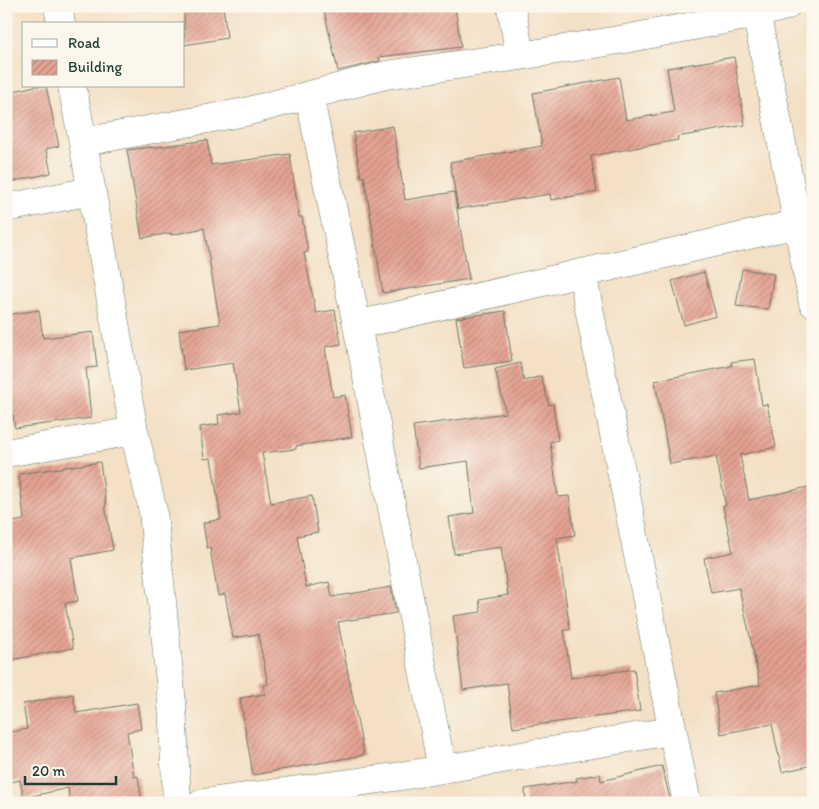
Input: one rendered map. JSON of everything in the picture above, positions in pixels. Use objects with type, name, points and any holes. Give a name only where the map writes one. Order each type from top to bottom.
[{"type":"street","points":[[58,6],[61,22]]},
{"type":"street","points":[[512,6],[520,56]]},
{"type":"street","points":[[83,142],[245,112],[386,74],[520,56],[625,39],[755,10],[786,6]]},
{"type":"street","points":[[755,10],[813,303]]},
{"type":"street","points":[[72,88],[134,431],[153,511],[172,703],[178,803]]},
{"type":"street","points":[[309,95],[357,325],[442,769]]},
{"type":"street","points":[[6,208],[91,191]]},
{"type":"street","points":[[357,325],[797,224]]},
{"type":"street","points":[[582,273],[671,731],[687,803]]},
{"type":"street","points":[[6,452],[134,431]]},
{"type":"street","points":[[202,803],[442,769],[671,731]]},
{"type":"building","points":[[223,6],[227,38],[185,45],[184,13]]},
{"type":"building","points":[[323,6],[455,6],[461,47],[379,57],[380,61],[338,71]]},
{"type":"building","points":[[734,57],[745,125],[677,137],[678,140],[591,156],[597,192],[551,200],[550,194],[458,209],[450,162],[542,146],[533,93],[619,77],[626,120],[674,112],[667,68]]},
{"type":"building","points":[[27,88],[46,88],[59,146],[46,149],[51,173],[6,183],[6,93]]},
{"type":"building","points":[[393,126],[405,200],[454,192],[469,279],[383,293],[364,176],[361,177],[353,133]]},
{"type":"building","points":[[207,140],[211,165],[290,154],[299,217],[302,217],[308,252],[304,253],[316,313],[335,310],[341,344],[325,347],[333,397],[345,395],[352,437],[296,446],[296,449],[262,453],[271,503],[312,496],[318,532],[297,536],[306,587],[329,582],[332,597],[391,587],[396,613],[338,622],[364,755],[253,775],[240,698],[265,694],[263,685],[268,684],[258,634],[233,638],[225,594],[218,596],[210,548],[207,548],[203,523],[221,519],[211,458],[204,459],[200,427],[219,424],[218,415],[241,412],[233,363],[184,370],[179,330],[220,324],[204,228],[171,235],[171,233],[142,238],[127,150]]},
{"type":"building","points":[[742,269],[774,274],[768,309],[736,306]]},
{"type":"building","points":[[704,272],[716,316],[684,325],[672,281]]},
{"type":"building","points":[[39,310],[43,338],[93,332],[97,367],[86,368],[91,418],[15,428],[13,415],[6,416],[6,315]]},
{"type":"building","points":[[505,311],[512,361],[464,368],[456,318]]},
{"type":"building","points":[[755,359],[762,405],[767,404],[776,447],[740,455],[749,500],[813,486],[813,765],[782,772],[772,724],[721,734],[714,693],[760,685],[739,588],[711,593],[704,558],[733,552],[723,506],[726,506],[716,456],[670,464],[655,381],[732,366],[731,362]]},
{"type":"building","points":[[520,363],[524,381],[541,376],[549,405],[553,404],[558,440],[550,442],[558,497],[569,496],[575,535],[557,538],[570,630],[564,630],[571,678],[634,669],[640,711],[513,728],[507,683],[463,690],[453,616],[481,612],[479,600],[508,595],[501,547],[454,554],[449,517],[474,513],[468,461],[419,468],[413,426],[506,413],[495,369]]},
{"type":"building","points":[[100,462],[113,550],[71,558],[78,601],[65,603],[73,648],[6,661],[6,523],[24,520],[19,474]]},
{"type":"building","points":[[73,694],[76,713],[137,703],[141,729],[127,732],[134,777],[138,776],[142,803],[70,803],[68,788],[24,798],[20,780],[6,783],[6,733],[27,729],[23,704]]},
{"type":"building","points":[[662,766],[671,803],[526,803],[525,789],[577,781],[576,778],[600,774],[601,781]]}]
